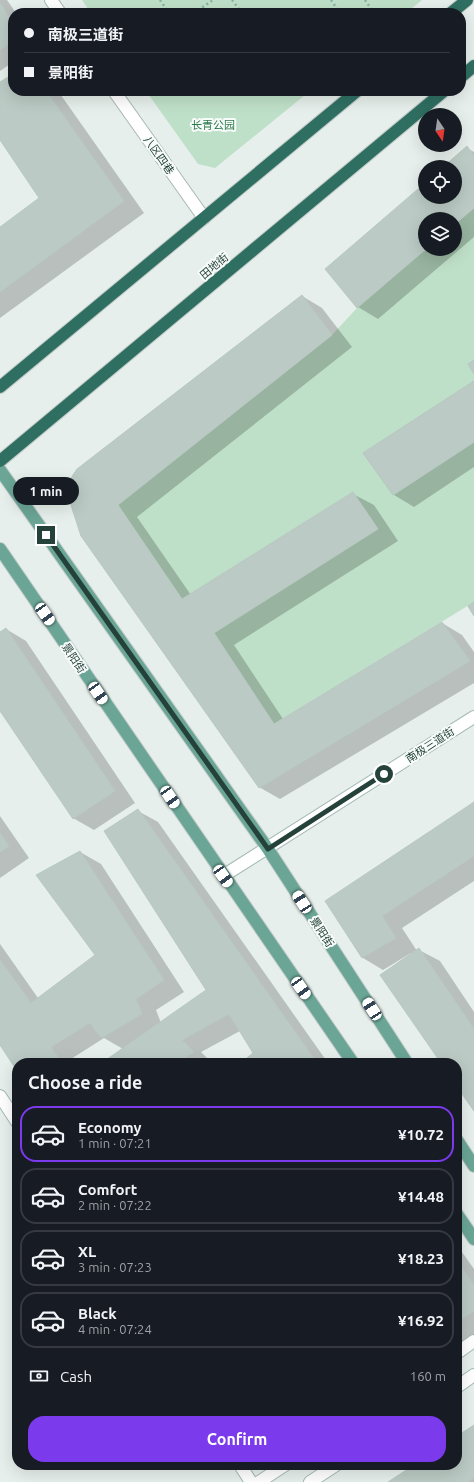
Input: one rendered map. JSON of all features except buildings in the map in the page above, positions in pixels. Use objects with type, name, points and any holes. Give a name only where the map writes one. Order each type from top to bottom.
[{"type":"highway","points":[[457,8],[467,0]]},
{"type":"highway","points":[[466,73],[474,66]]},
{"type":"highway","points":[[0,387],[351,96]]},
{"type":"highway","name":"田地街","points":[[0,461],[438,96]]},
{"type":"main road","name":"景阳街","points":[[0,470],[268,849],[404,1058]]},
{"type":"main road","name":"景阳街","points":[[0,549],[223,876],[350,1058]]},
{"type":"main road","points":[[462,1148],[474,1166]]},
{"type":"main road","points":[[462,1221],[474,1239]]},
{"type":"street","name":"八区四巷","points":[[118,96],[204,218]]},
{"type":"street","name":"南极三道街","points":[[223,876],[268,849],[474,716]]},
{"type":"street","points":[[0,1096],[12,1114]]},
{"type":"street","points":[[462,1349],[474,1341]]},
{"type":"street","points":[[462,1383],[474,1375]]},
{"type":"street","points":[[244,1470],[252,1482]]},
{"type":"street","points":[[260,1482],[278,1470]]},
{"type":"street","points":[[310,1482],[328,1470]]},
{"type":"path","points":[[201,8],[213,0]]},
{"type":"path","points":[[232,0],[238,8]]},
{"type":"green space","points":[[82,0],[422,0],[412,8],[88,8]]},
{"type":"green space","name":"长青公园","points":[[150,96],[304,96],[215,168],[198,164]]},
{"type":"green space","points":[[474,208],[474,602],[274,724],[214,633],[182,599],[118,505],[332,335],[357,308],[418,256],[462,256],[462,218]]},
{"type":"route","points":[[46,535],[268,849],[384,774]]}]
